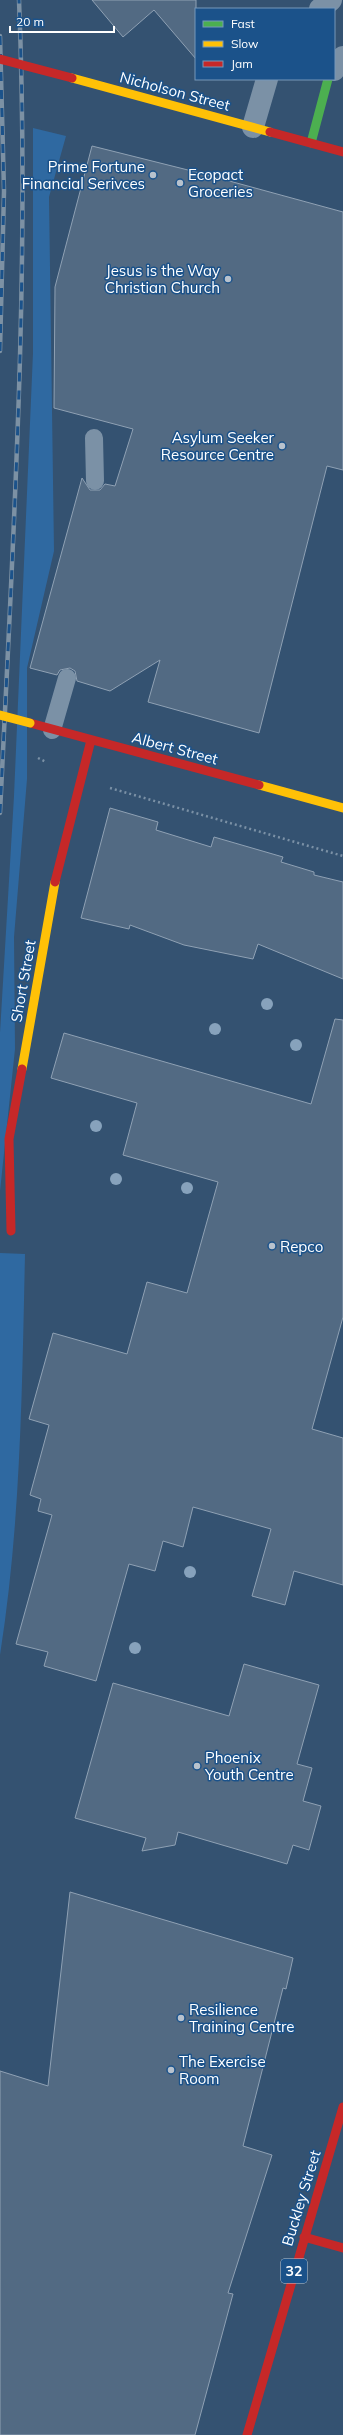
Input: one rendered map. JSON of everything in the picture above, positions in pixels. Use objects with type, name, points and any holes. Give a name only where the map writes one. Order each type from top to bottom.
[{"type":"street","points":[[321,8],[331,0]]},
{"type":"street","points":[[335,69],[343,57]]},
{"type":"street","name":"Nicholson Street","points":[[0,59],[343,152]]},
{"type":"street","points":[[253,127],[267,80]]},
{"type":"street","points":[[310,143],[328,80]]},
{"type":"street","name":"Albert Street","points":[[0,715],[343,808]]},
{"type":"street","name":"Short Street","points":[[11,1231],[9,1139],[59,860],[91,740]]},
{"type":"street","name":"Buckley Street","points":[[247,2435],[343,2107]]},
{"type":"street","points":[[304,2237],[343,2248]]},
{"type":"lane","points":[[94,438],[95,481]]},
{"type":"lane","points":[[52,730],[67,678]]},
{"type":"path","points":[[110,788],[343,856]]},
{"type":"shaded area","points":[[33,128],[66,136],[49,197],[54,551],[27,668],[27,779],[14,937],[15,1049],[0,1191],[0,1033],[14,796],[33,353]]},
{"type":"shaded area","points":[[0,1253],[25,1254],[21,1405],[16,1505],[7,1605],[0,1655]]},
{"type":"building","points":[[92,0],[196,0],[195,58],[154,10],[123,37]]},
{"type":"building","points":[[92,146],[200,173],[343,212],[343,470],[327,466],[259,733],[148,702],[160,660],[110,691],[77,681],[75,671],[70,668],[60,670],[57,675],[30,668],[82,478],[90,490],[100,490],[105,484],[115,486],[133,429],[54,408],[55,287]]},
{"type":"building","points":[[110,808],[158,822],[156,830],[211,847],[214,837],[283,857],[281,862],[314,872],[314,875],[343,882],[343,979],[258,944],[253,959],[184,945],[130,925],[129,929],[81,918]]},
{"type":"building","points":[[335,1019],[343,1020],[343,1317],[312,1429],[343,1438],[343,1585],[294,1571],[285,1605],[252,1596],[271,1529],[193,1507],[183,1547],[163,1541],[155,1571],[129,1564],[96,1681],[44,1666],[48,1652],[16,1644],[52,1515],[38,1511],[41,1499],[30,1495],[49,1425],[29,1419],[53,1333],[127,1354],[147,1282],[187,1293],[218,1182],[123,1155],[137,1103],[51,1078],[64,1033],[311,1104]]},
{"type":"building","name":"Phoenix Youth Centre","points":[[244,1664],[319,1685],[297,1764],[312,1768],[303,1801],[321,1806],[309,1850],[293,1845],[287,1864],[178,1832],[175,1845],[142,1851],[146,1838],[75,1818],[113,1683],[229,1716]]},
{"type":"building","points":[[70,1892],[293,1958],[286,1989],[283,1988],[243,2146],[272,2155],[228,2293],[233,2294],[195,2435],[0,2435],[0,2071],[48,2086]]},
{"type":"railway","points":[[0,813],[15,508],[21,305],[22,102],[19,0]]},
{"type":"railway","points":[[0,36],[4,191],[0,351]]},
{"type":"traffic: fast","points":[[311,143],[328,80]]},
{"type":"traffic: slow","points":[[72,78],[270,132]]},
{"type":"traffic: slow","points":[[0,715],[30,723]]},
{"type":"traffic: slow","points":[[259,785],[343,808]]},
{"type":"traffic: slow","points":[[22,1069],[55,882]]},
{"type":"traffic: jam","points":[[0,59],[72,78]]},
{"type":"traffic: jam","points":[[270,132],[343,152]]},
{"type":"traffic: jam","points":[[30,723],[259,785]]},
{"type":"traffic: jam","points":[[55,882],[91,740]]},
{"type":"traffic: jam","points":[[11,1231],[9,1139],[22,1069]]},
{"type":"traffic: jam","points":[[247,2435],[343,2107]]},
{"type":"traffic: jam","points":[[304,2237],[343,2248]]},
{"type":"place","name":"Prime Fortune Financial Serivces","points":[[153,175]]},
{"type":"place","name":"Ecopact Groceries","points":[[180,183]]},
{"type":"place","name":"Jesus is the Way Christian Church","points":[[228,279]]},
{"type":"place","name":"Asylum Seeker Resource Centre","points":[[282,446]]},
{"type":"place","name":"Repco","points":[[272,1246]]},
{"type":"place","name":"Phoenix Youth Centre","points":[[197,1766]]},
{"type":"place","name":"Resilience Training Centre","points":[[181,2018]]},
{"type":"place","name":"The Exercise Room","points":[[171,2070]]}]
